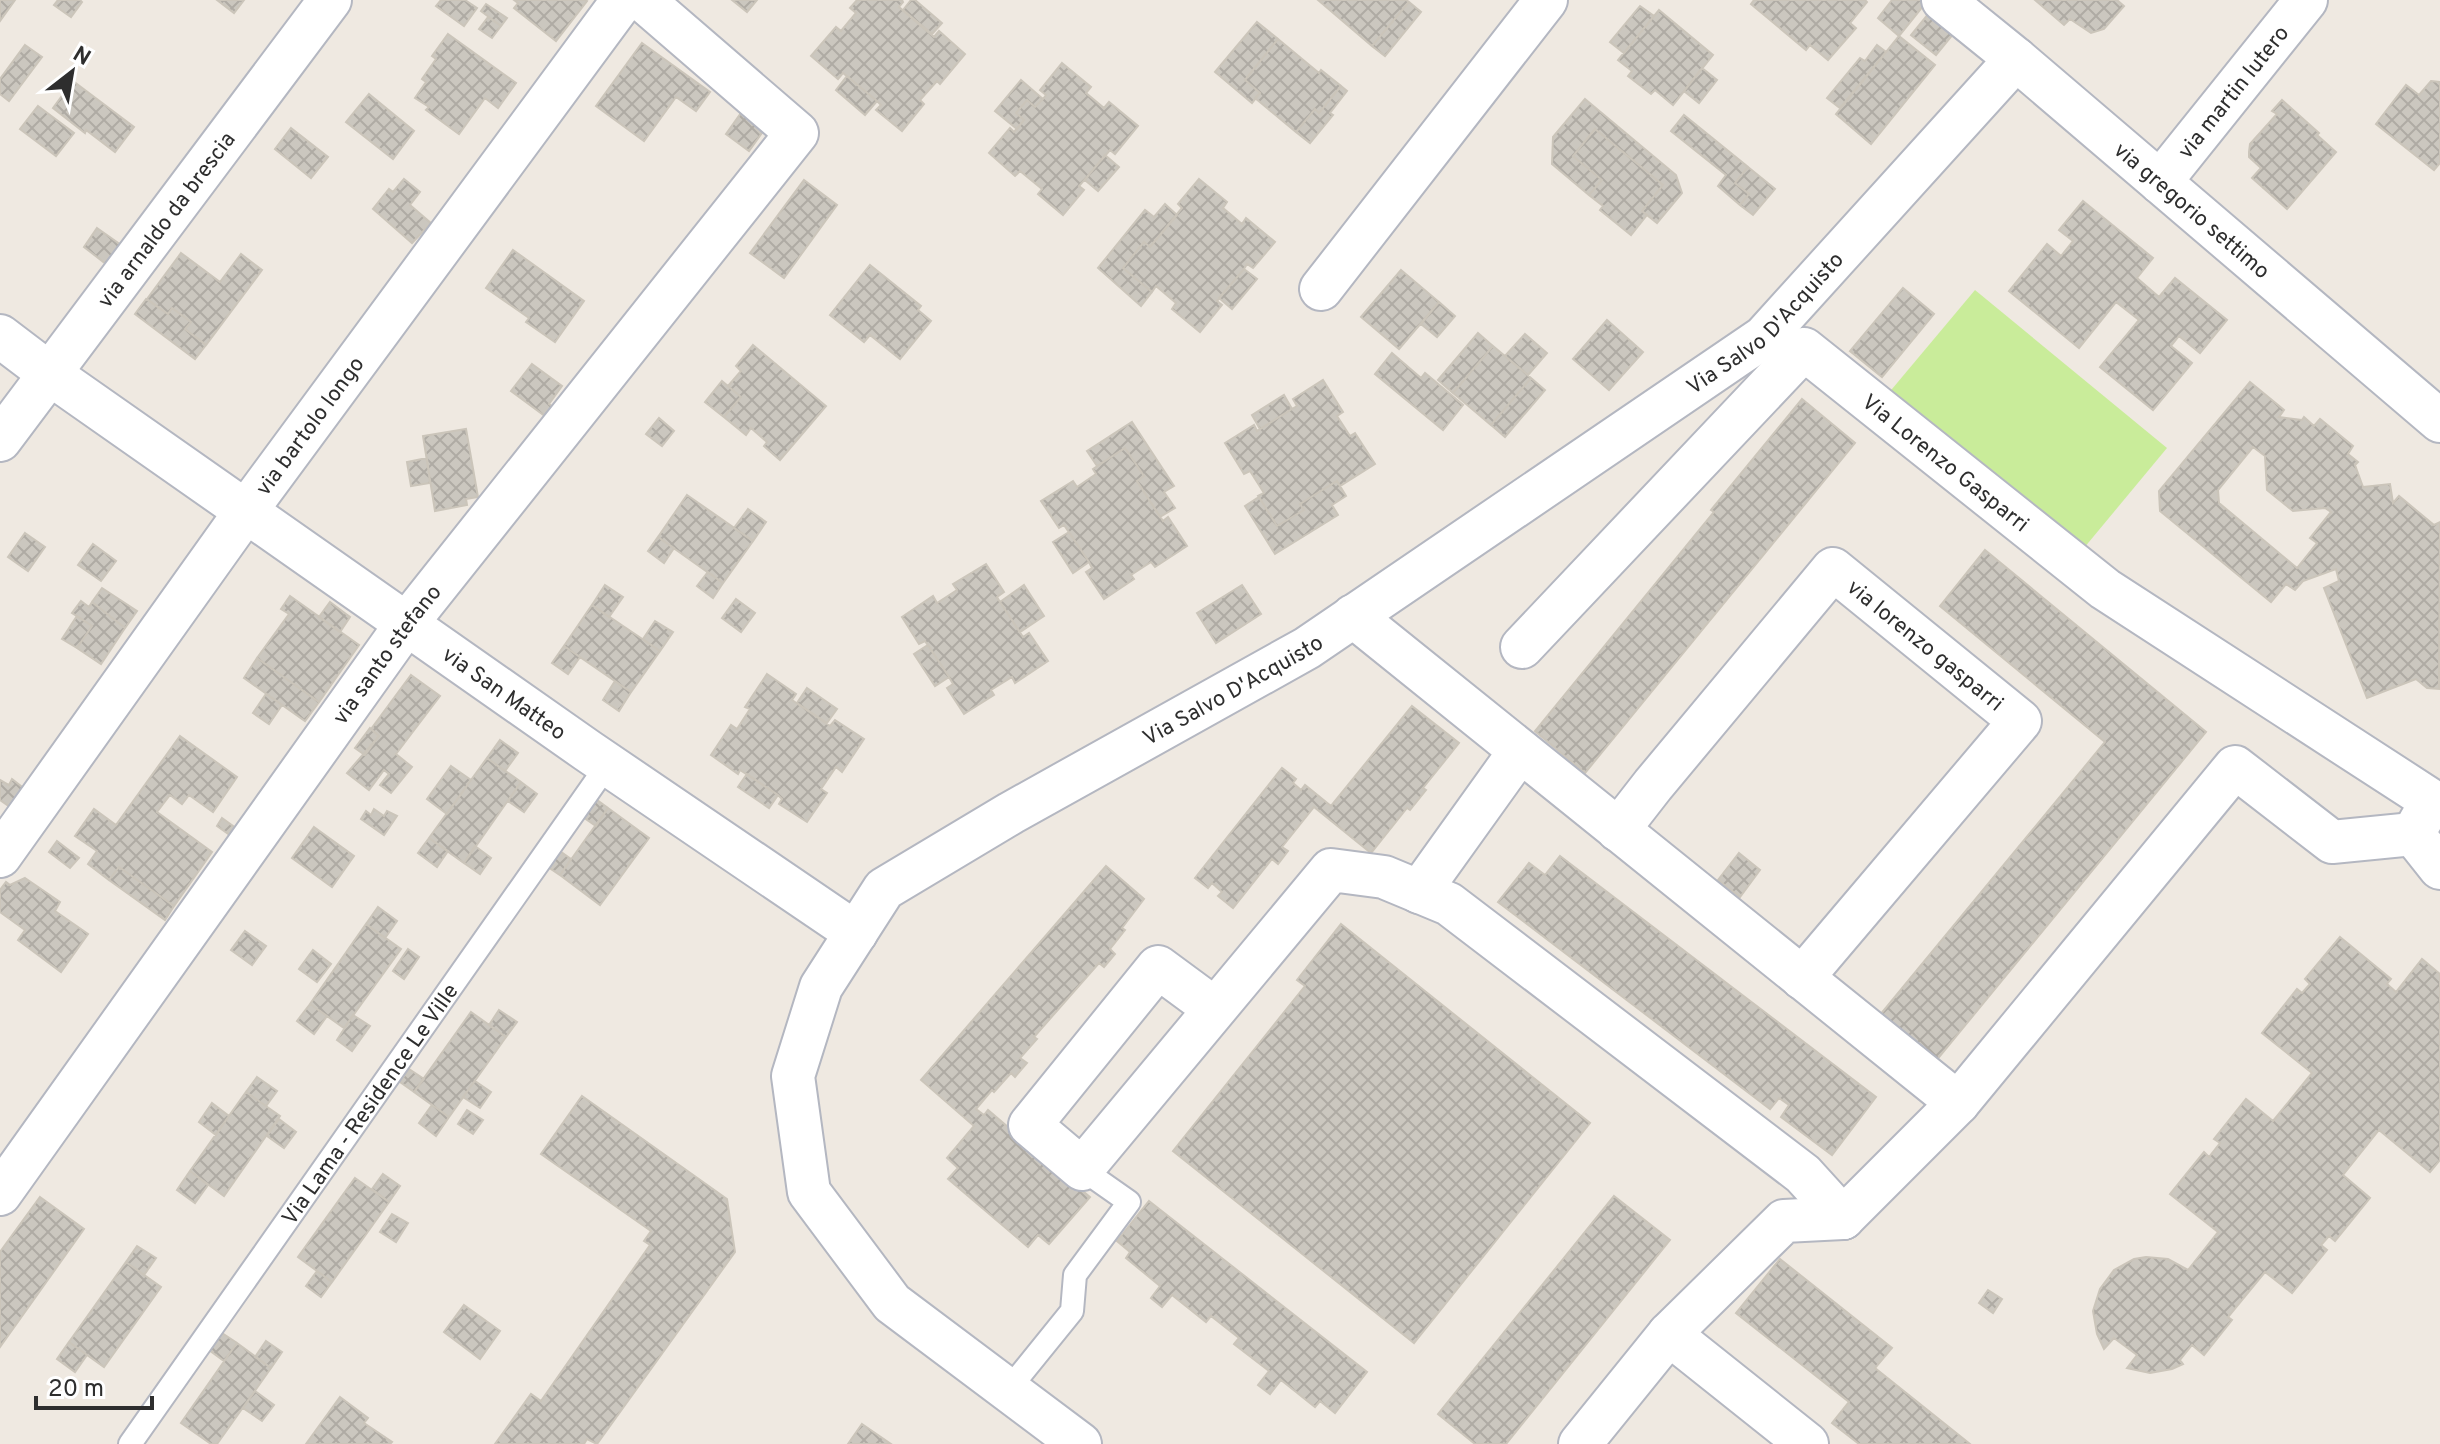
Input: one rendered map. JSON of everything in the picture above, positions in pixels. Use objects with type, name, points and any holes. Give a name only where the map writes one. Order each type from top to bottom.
[{"type":"street","name":"via arnaldo da brescia","points":[[0,440],[330,0]]},
{"type":"street","name":"via bartolo longo","points":[[0,856],[246,511],[623,0]]},
{"type":"street","name":"via santo stefano","points":[[0,1194],[407,623],[797,133],[643,0]]},
{"type":"street","points":[[1321,289],[1546,0]]},
{"type":"street","name":"via gregorio settimo","points":[[1943,0],[2440,421]]},
{"type":"street","name":"via martin lutero","points":[[2160,182],[2306,0]]},
{"type":"street","name":"Via Salvo D'Acquisto","points":[[1080,1444],[892,1303],[809,1192],[793,1076],[821,987],[884,889],[1011,813],[1307,648],[1764,337],[2016,59]]},
{"type":"street","name":"via San Matteo","points":[[0,336],[608,764],[856,933]]},
{"type":"street","name":"Via Lorenzo Gasparri","points":[[1522,647],[1804,349],[2105,589],[2428,807]]},
{"type":"street","name":"via lorenzo gasparri","points":[[1618,830],[1833,569],[2020,721],[1802,978]]},
{"type":"street","points":[[1353,616],[1958,1103]]},
{"type":"street","points":[[1419,892],[1520,751]]},
{"type":"street","points":[[1580,1444],[1669,1334],[1784,1221],[1843,1218],[1958,1103],[2235,767],[2332,842],[2428,807],[2440,868]]},
{"type":"street","points":[[1215,1009],[1158,967],[1030,1125],[1082,1169],[1331,870],[1384,877],[1449,904],[1803,1174],[1843,1218]]},
{"type":"street","points":[[1669,1334],[1807,1444]]},
{"type":"lane","name":"Via Lama - Residence Le Ville","points":[[130,1444],[608,764]]},
{"type":"lane","points":[[1008,1390],[1072,1311],[1075,1275],[1129,1202],[1082,1169]]},
{"type":"green space","points":[[1975,290],[2167,448],[2079,554],[1887,395]]},
{"type":"building","points":[[0,0],[15,0],[0,21]]},
{"type":"building","points":[[58,0],[82,2],[71,17],[54,5]]},
{"type":"building","points":[[217,0],[244,0],[234,13]]},
{"type":"building","points":[[441,0],[465,0],[477,8],[464,26],[436,6]]},
{"type":"building","points":[[514,0],[587,1],[556,41],[514,8],[518,3]]},
{"type":"building","points":[[732,0],[757,0],[747,12]]},
{"type":"building","points":[[857,0],[902,0],[899,7],[934,37],[939,31],[965,54],[940,84],[937,81],[920,100],[924,104],[902,131],[876,110],[881,105],[877,101],[843,73],[838,79],[811,56],[836,27],[841,31],[856,13],[850,8]]},
{"type":"building","points":[[911,0],[942,23],[932,34],[903,10]]},
{"type":"building","points":[[1318,0],[1406,0],[1409,2],[1372,46]]},
{"type":"building","points":[[1754,0],[1867,2],[1850,23],[1856,28],[1828,60],[1810,45],[1806,50],[1751,4]]},
{"type":"building","points":[[1892,0],[1928,0],[1899,36],[1878,18]]},
{"type":"building","points":[[2035,0],[2117,0],[2124,6],[2104,29],[2091,33],[2070,19],[2064,25]]},
{"type":"building","points":[[1409,2],[1421,12],[1385,56],[1372,46]]},
{"type":"building","points":[[486,4],[507,18],[501,26],[481,11]]},
{"type":"building","points":[[1640,6],[1654,16],[1624,53],[1610,42]]},
{"type":"building","points":[[1934,7],[1959,27],[1936,55],[1911,35]]},
{"type":"building","points":[[1659,10],[1713,55],[1673,105],[1655,90],[1651,94],[1628,76],[1632,71],[1618,60]]},
{"type":"building","points":[[488,17],[501,26],[492,38],[479,29]]},
{"type":"building","points":[[1257,22],[1278,39],[1245,80],[1260,93],[1252,103],[1215,72]]},
{"type":"building","points":[[448,34],[516,83],[498,108],[485,98],[459,134],[415,98],[426,82],[422,79],[436,59],[432,56]]},
{"type":"building","points":[[1899,36],[1935,65],[1871,144],[1836,114]]},
{"type":"building","points":[[1278,39],[1319,73],[1321,70],[1341,86],[1319,113],[1315,109],[1296,132],[1255,98],[1260,93],[1245,80]]},
{"type":"building","points":[[642,43],[710,92],[696,111],[676,97],[644,141],[596,106]]},
{"type":"building","points":[[25,45],[42,57],[9,101],[0,94],[0,79]]},
{"type":"building","points":[[1877,45],[1886,52],[1840,108],[1827,98],[1860,58],[1865,61]]},
{"type":"building","points":[[1062,63],[1091,87],[1086,93],[1104,108],[1109,102],[1138,126],[1115,154],[1110,150],[1079,186],[1084,190],[1063,215],[1038,194],[1042,189],[1020,171],[1015,176],[989,153],[1010,128],[1014,132],[1024,120],[1016,113],[1027,100],[1035,107],[1043,99],[1046,95],[1040,90]]},
{"type":"building","points":[[1702,68],[1717,80],[1699,103],[1684,91]]},
{"type":"building","points":[[847,76],[877,101],[865,115],[836,90]]},
{"type":"building","points":[[1021,80],[1043,99],[1035,107],[1027,100],[1016,113],[1024,120],[1017,129],[995,111]]},
{"type":"building","points":[[73,81],[134,127],[115,152],[53,108]]},
{"type":"building","points":[[2431,81],[2440,82],[2440,163],[2434,170],[2376,124],[2406,85],[2419,95]]},
{"type":"building","points":[[1341,86],[1347,91],[1330,113],[1333,115],[1310,143],[1296,132],[1315,109],[1319,113]]},
{"type":"building","points":[[369,94],[414,131],[393,159],[346,122]]},
{"type":"building","points":[[1585,99],[1676,175],[1682,193],[1657,223],[1642,211],[1663,185],[1595,129],[1573,156],[1602,180],[1589,195],[1552,164],[1553,137]]},
{"type":"building","points":[[2282,100],[2336,152],[2287,209],[2252,178],[2261,168],[2249,157],[2250,144],[2277,114],[2272,111]]},
{"type":"building","points":[[38,106],[74,133],[56,156],[20,129]]},
{"type":"building","points":[[741,113],[764,130],[749,151],[726,134]]},
{"type":"building","points":[[1684,115],[1748,167],[1735,183],[1749,194],[1740,205],[1718,186],[1726,175],[1671,131]]},
{"type":"building","points":[[291,128],[328,157],[311,178],[275,149]]},
{"type":"building","points":[[1595,129],[1663,185],[1642,211],[1647,215],[1631,235],[1600,210],[1603,206],[1589,195],[1602,180],[1573,156]]},
{"type":"building","points":[[1105,155],[1119,167],[1098,191],[1085,180]]},
{"type":"building","points":[[1748,167],[1775,189],[1753,215],[1740,205],[1749,194],[1735,183]]},
{"type":"building","points":[[404,179],[420,192],[410,205],[431,223],[412,243],[373,209],[389,189],[393,192]]},
{"type":"building","points":[[1199,179],[1227,202],[1223,208],[1242,224],[1246,218],[1275,242],[1253,268],[1247,264],[1217,301],[1222,305],[1200,332],[1172,309],[1176,303],[1156,286],[1152,292],[1123,268],[1144,242],[1150,247],[1182,208],[1178,204]]},
{"type":"building","points":[[804,180],[837,205],[784,278],[750,253]]},
{"type":"building","points":[[2083,201],[2153,258],[2137,278],[2159,297],[2175,278],[2227,320],[2200,353],[2179,336],[2171,346],[2192,363],[2153,410],[2100,367],[2139,320],[2116,302],[2079,348],[2009,291],[2047,244],[2061,256],[2073,241],[2059,230]]},
{"type":"building","points":[[1165,204],[1177,215],[1150,247],[1144,242],[1123,268],[1152,292],[1141,306],[1098,268],[1145,210],[1154,217]]},
{"type":"building","points":[[97,228],[121,245],[106,264],[84,247]]},
{"type":"building","points":[[513,250],[584,301],[555,342],[526,322],[529,318],[486,288]]},
{"type":"building","points":[[181,253],[220,282],[241,254],[262,270],[206,345],[185,329],[191,322],[172,308],[168,314],[147,299]]},
{"type":"building","points":[[870,265],[921,306],[918,310],[931,321],[900,359],[870,335],[864,342],[830,315]]},
{"type":"building","points":[[1244,269],[1257,279],[1232,309],[1219,298]]},
{"type":"building","points":[[1401,270],[1439,302],[1399,349],[1361,317]]},
{"type":"building","points":[[1903,288],[1934,314],[1882,377],[1850,351]]},
{"type":"building","points":[[146,299],[168,314],[172,308],[191,322],[185,329],[206,345],[195,359],[135,314]]},
{"type":"building","points":[[1439,302],[1455,316],[1437,337],[1421,324]]},
{"type":"building","points":[[1607,320],[1643,352],[1609,390],[1573,359]]},
{"type":"building","points":[[1478,333],[1493,346],[1453,393],[1438,380]]},
{"type":"building","points":[[1525,334],[1547,353],[1528,375],[1505,356]]},
{"type":"building","points":[[753,345],[826,406],[780,460],[764,446],[767,442],[751,428],[746,435],[724,417],[741,397],[728,386],[741,371],[736,366]]},
{"type":"building","points":[[1493,346],[1531,378],[1491,425],[1453,393]]},
{"type":"building","points":[[1392,353],[1421,378],[1425,373],[1463,405],[1443,430],[1375,374]]},
{"type":"building","points":[[532,364],[562,386],[549,404],[560,412],[553,422],[511,391]]},
{"type":"building","points":[[1531,378],[1545,390],[1505,437],[1491,425]]},
{"type":"building","points":[[1323,380],[1343,412],[1337,416],[1350,436],[1355,433],[1375,464],[1340,486],[1337,481],[1300,504],[1304,510],[1277,526],[1258,496],[1264,493],[1250,471],[1244,474],[1225,443],[1254,425],[1257,431],[1297,406],[1293,399]]},
{"type":"building","points":[[722,381],[741,397],[724,417],[705,402]]},
{"type":"building","points":[[2250,382],[2284,410],[2279,417],[2302,420],[2304,417],[2314,426],[2320,419],[2353,446],[2348,454],[2358,462],[2355,465],[2363,487],[2390,484],[2393,503],[2399,496],[2434,525],[2440,522],[2439,689],[2427,688],[2416,679],[2367,698],[2324,588],[2339,581],[2336,569],[2303,581],[2295,590],[2286,584],[2271,602],[2160,511],[2159,491]],"holes":[[[2253,447],[2265,456],[2267,490],[2293,511],[2325,508],[2331,512],[2310,538],[2317,543],[2297,568],[2219,503],[2218,490]]]},
{"type":"building","points":[[1284,395],[1292,409],[1260,429],[1252,415]]},
{"type":"building","points":[[1802,399],[1855,443],[1585,773],[1535,731]]},
{"type":"building","points":[[659,418],[674,431],[662,446],[646,434]]},
{"type":"building","points":[[1132,422],[1174,486],[1164,492],[1175,508],[1160,517],[1137,481],[1144,476],[1125,448],[1097,466],[1087,451]]},
{"type":"building","points":[[466,429],[478,497],[466,499],[467,505],[435,511],[423,436]]},
{"type":"building","points":[[1125,448],[1144,476],[1137,481],[1163,521],[1168,517],[1187,546],[1155,567],[1151,562],[1131,575],[1134,579],[1104,599],[1086,572],[1092,568],[1089,562],[1064,525],[1059,528],[1041,501],[1073,481],[1077,487],[1096,474],[1093,469]]},
{"type":"building","points":[[427,458],[430,483],[411,486],[407,462]]},
{"type":"building","points":[[1337,481],[1346,496],[1332,505],[1338,515],[1275,554],[1245,506],[1259,497],[1277,526],[1304,510],[1300,504]]},
{"type":"building","points":[[687,495],[753,541],[723,583],[658,537]]},
{"type":"building","points":[[748,509],[766,522],[753,541],[734,528]]},
{"type":"building","points":[[1069,532],[1089,562],[1073,573],[1053,542]]},
{"type":"building","points":[[25,533],[45,547],[28,571],[8,557]]},
{"type":"building","points":[[658,537],[674,548],[664,563],[648,551]]},
{"type":"building","points":[[93,544],[116,561],[101,581],[78,565]]},
{"type":"building","points":[[1985,550],[2206,732],[1935,1062],[1880,1015],[2105,742],[1940,606]]},
{"type":"building","points":[[986,564],[1004,592],[997,597],[1000,602],[1023,637],[1029,633],[1048,661],[1015,683],[1012,677],[991,690],[994,695],[964,714],[947,688],[953,684],[949,677],[925,641],[919,644],[902,617],[933,596],[937,603],[957,590],[953,584]]},
{"type":"building","points":[[708,572],[723,583],[713,598],[697,586]]},
{"type":"building","points":[[605,585],[623,597],[609,617],[592,605]]},
{"type":"building","points":[[1024,585],[1044,616],[1020,632],[1000,602]]},
{"type":"building","points":[[1242,585],[1261,614],[1216,643],[1197,613]]},
{"type":"building","points":[[102,588],[137,611],[125,628],[92,602]]},
{"type":"building","points":[[290,596],[359,645],[319,702],[257,658],[289,614],[281,609]]},
{"type":"building","points":[[736,599],[755,613],[741,632],[722,618]]},
{"type":"building","points":[[81,601],[89,607],[92,602],[125,628],[101,664],[77,648],[92,626],[72,613]]},
{"type":"building","points":[[330,602],[350,617],[340,632],[319,617]]},
{"type":"building","points":[[592,605],[660,651],[631,692],[564,646]]},
{"type":"building","points":[[77,616],[92,626],[77,648],[62,639]]},
{"type":"building","points":[[655,621],[673,632],[660,651],[643,639]]},
{"type":"building","points":[[928,645],[949,677],[935,686],[914,654]]},
{"type":"building","points":[[564,646],[580,657],[568,674],[552,663]]},
{"type":"building","points":[[257,658],[319,702],[305,721],[244,678]]},
{"type":"building","points":[[767,674],[796,694],[792,700],[830,726],[835,720],[864,739],[842,772],[836,767],[821,789],[827,793],[807,822],[779,804],[782,799],[778,795],[740,770],[738,774],[711,755],[731,725],[737,729],[750,709],[745,707]]},
{"type":"building","points":[[411,675],[440,696],[396,754],[412,767],[391,793],[380,785],[389,774],[384,770],[369,790],[347,773],[379,736],[371,729]]},
{"type":"building","points":[[615,681],[631,692],[619,711],[603,700]]},
{"type":"building","points":[[807,688],[837,709],[827,723],[797,703]]},
{"type":"building","points":[[266,694],[282,705],[269,724],[253,713]]},
{"type":"building","points":[[1412,706],[1459,743],[1423,788],[1426,790],[1410,810],[1407,808],[1371,853],[1314,807],[1282,847],[1288,851],[1278,864],[1272,859],[1233,908],[1218,896],[1222,892],[1212,883],[1208,888],[1195,878],[1282,768],[1296,779],[1293,783],[1301,790],[1305,785],[1331,806]]},
{"type":"building","points":[[370,728],[379,736],[365,755],[355,748]]},
{"type":"building","points":[[180,736],[237,777],[213,812],[189,795],[182,804],[170,795],[157,812],[212,852],[174,906],[119,867],[109,880],[88,864],[97,851],[75,836],[94,809],[116,825]]},
{"type":"building","points":[[500,740],[518,753],[505,771],[487,758]]},
{"type":"building","points":[[487,758],[521,782],[464,863],[429,838]]},
{"type":"building","points":[[451,766],[471,780],[447,814],[427,799]]},
{"type":"building","points":[[747,774],[778,795],[769,808],[738,787]]},
{"type":"building","points":[[12,779],[26,790],[13,809],[0,800],[0,780],[9,785]]},
{"type":"building","points":[[521,782],[537,794],[524,812],[508,801]]},
{"type":"building","points":[[593,797],[608,808],[596,826],[580,815]]},
{"type":"building","points":[[608,808],[649,838],[600,905],[560,875]]},
{"type":"building","points":[[374,809],[384,816],[387,811],[397,816],[384,835],[361,819],[366,811],[371,815]]},
{"type":"building","points":[[222,818],[251,839],[245,846],[217,826]]},
{"type":"building","points":[[314,827],[354,856],[332,887],[292,858]]},
{"type":"building","points":[[429,838],[448,851],[437,867],[418,853]]},
{"type":"building","points":[[57,841],[79,858],[70,868],[49,852]]},
{"type":"building","points":[[475,846],[491,858],[480,874],[464,863]]},
{"type":"building","points":[[557,849],[571,859],[560,875],[545,865]]},
{"type":"building","points":[[1739,853],[1760,870],[1740,897],[1718,880]]},
{"type":"building","points":[[1560,856],[1876,1097],[1832,1155],[1781,1117],[1789,1105],[1779,1098],[1770,1109],[1498,902],[1529,863],[1545,875]]},
{"type":"building","points":[[1106,866],[1144,899],[1110,949],[1115,954],[1104,967],[1099,963],[1034,1037],[1037,1039],[1020,1058],[1027,1063],[1015,1077],[1011,1073],[976,1109],[984,1115],[988,1110],[1090,1197],[1049,1244],[1038,1235],[1028,1247],[948,1179],[958,1168],[947,1158],[974,1126],[921,1080]]},
{"type":"building","points":[[119,867],[174,906],[165,920],[109,880]]},
{"type":"building","points":[[25,878],[60,902],[55,911],[88,934],[61,972],[18,940],[25,930],[0,912],[0,890],[6,882],[10,885]]},
{"type":"building","points":[[378,907],[397,921],[385,938],[366,924]]},
{"type":"building","points":[[366,924],[401,949],[344,1028],[310,1004]]},
{"type":"building","points":[[1341,924],[1590,1123],[1414,1343],[1173,1151],[1305,986],[1297,980]]},
{"type":"building","points":[[245,931],[266,946],[252,965],[231,950]]},
{"type":"building","points":[[2340,937],[2391,979],[2387,984],[2396,992],[2422,959],[2440,974],[2440,1160],[2430,1172],[2379,1130],[2343,1175],[2370,1198],[2335,1241],[2329,1236],[2321,1245],[2327,1250],[2292,1293],[2265,1272],[2228,1317],[2232,1320],[2204,1355],[2192,1345],[2180,1360],[2183,1364],[2172,1369],[2150,1373],[2127,1368],[2137,1355],[2114,1338],[2104,1349],[2097,1334],[2093,1311],[2100,1289],[2114,1270],[2134,1259],[2168,1259],[2188,1270],[2218,1232],[2170,1194],[2204,1152],[2209,1157],[2220,1143],[2214,1139],[2246,1099],[2273,1121],[2312,1073],[2262,1033],[2297,989],[2302,993],[2310,984],[2305,979]]},
{"type":"building","points":[[408,949],[419,957],[404,979],[393,971]]},
{"type":"building","points":[[313,950],[331,964],[317,982],[299,969]]},
{"type":"building","points":[[310,1004],[327,1016],[314,1034],[297,1021]]},
{"type":"building","points":[[499,1010],[517,1022],[506,1037],[489,1025]]},
{"type":"building","points":[[471,1012],[506,1037],[449,1117],[414,1092]]},
{"type":"building","points":[[353,1015],[370,1026],[352,1051],[337,1040]]},
{"type":"building","points":[[409,1069],[424,1079],[414,1092],[400,1082]]},
{"type":"building","points":[[257,1077],[277,1091],[266,1106],[246,1092]]},
{"type":"building","points":[[475,1081],[491,1092],[480,1108],[463,1097]]},
{"type":"building","points":[[246,1092],[280,1116],[224,1196],[190,1171]]},
{"type":"building","points":[[582,1096],[727,1199],[735,1252],[597,1444],[587,1439],[584,1444],[495,1444],[531,1394],[541,1401],[650,1245],[644,1241],[651,1231],[541,1154]]},
{"type":"building","points":[[212,1103],[229,1116],[216,1135],[199,1122]]},
{"type":"building","points":[[432,1105],[449,1117],[436,1136],[419,1123]]},
{"type":"building","points":[[467,1110],[483,1120],[473,1134],[458,1124]]},
{"type":"building","points":[[279,1119],[296,1132],[284,1148],[267,1136]]},
{"type":"building","points":[[190,1171],[208,1185],[195,1203],[177,1190]]},
{"type":"building","points":[[383,1174],[400,1186],[389,1202],[372,1189]]},
{"type":"building","points":[[355,1178],[389,1202],[332,1282],[298,1257]]},
{"type":"building","points":[[1614,1196],[1670,1240],[1506,1444],[1475,1444],[1438,1414]]},
{"type":"building","points":[[40,1197],[84,1229],[0,1347],[0,1252]]},
{"type":"building","points":[[1149,1201],[1367,1372],[1335,1413],[1320,1401],[1315,1407],[1281,1380],[1270,1394],[1258,1385],[1269,1371],[1234,1344],[1239,1338],[1211,1316],[1206,1322],[1172,1295],[1162,1307],[1151,1298],[1160,1286],[1126,1258],[1130,1252],[1117,1241]]},
{"type":"building","points":[[392,1214],[408,1223],[396,1242],[380,1232]]},
{"type":"building","points":[[137,1246],[156,1258],[144,1275],[126,1262]]},
{"type":"building","points":[[1780,1259],[1892,1348],[1875,1368],[1970,1444],[1859,1444],[1832,1423],[1849,1402],[1736,1313]]},
{"type":"building","points":[[126,1262],[161,1287],[104,1367],[69,1342]]},
{"type":"building","points":[[317,1271],[332,1282],[321,1297],[306,1286]]},
{"type":"building","points":[[1988,1290],[2002,1299],[1993,1313],[1979,1303]]},
{"type":"building","points":[[464,1305],[500,1331],[480,1359],[444,1332]]},
{"type":"building","points":[[222,1333],[237,1343],[224,1361],[209,1350]]},
{"type":"building","points":[[266,1341],[282,1352],[271,1368],[255,1357]]},
{"type":"building","points":[[69,1342],[87,1355],[75,1372],[57,1359]]},
{"type":"building","points":[[237,1343],[271,1368],[217,1444],[211,1444],[181,1423]]},
{"type":"building","points":[[255,1391],[274,1405],[262,1421],[243,1408]]},
{"type":"building","points":[[340,1397],[368,1418],[364,1423],[392,1442],[306,1444]]},
{"type":"building","points":[[862,1424],[891,1444],[848,1444]]}]
